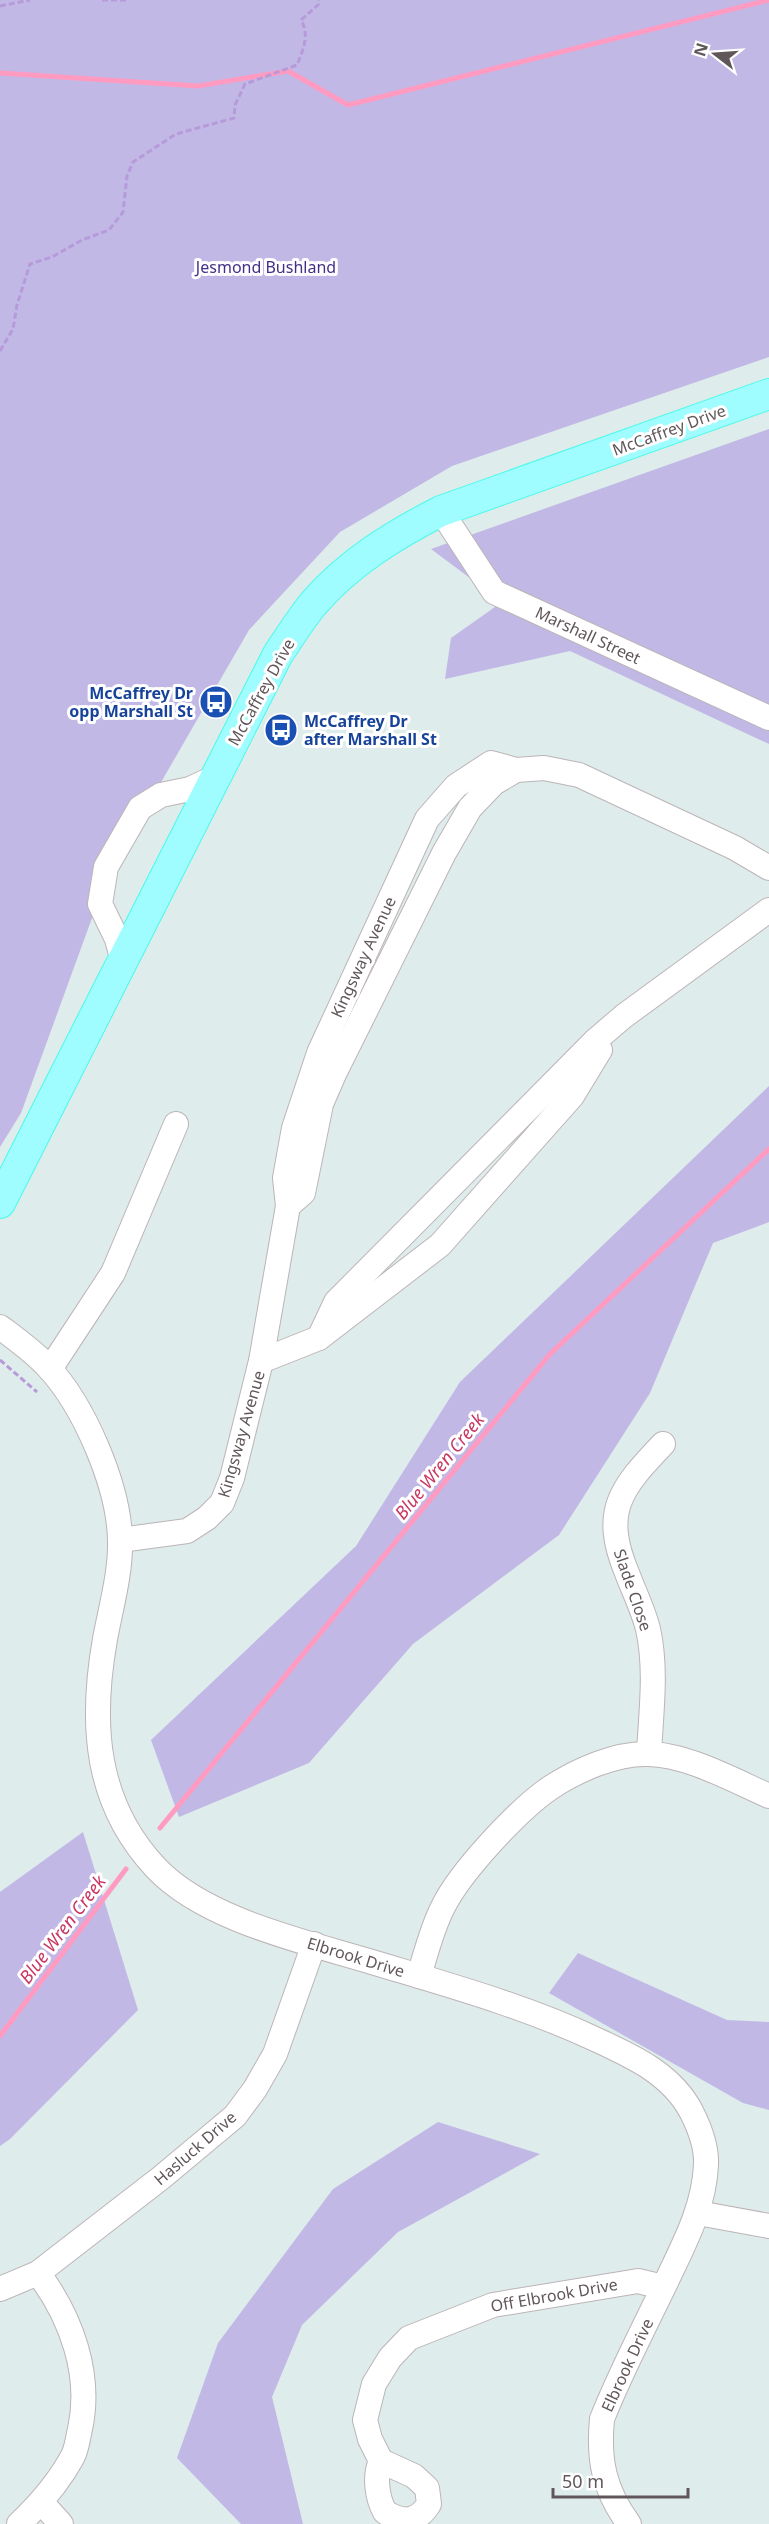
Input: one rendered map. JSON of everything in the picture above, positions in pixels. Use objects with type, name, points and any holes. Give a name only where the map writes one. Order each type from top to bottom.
[{"type":"main road","name":"McCaffrey Drive","points":[[0,1203],[278,654],[313,604],[352,567],[393,536],[441,511],[769,394]]},
{"type":"street","name":"Marshall Street","points":[[441,511],[494,592],[769,718]]},
{"type":"street","name":"Kingsway Avenue","points":[[120,1540],[186,1531],[216,1512],[232,1478],[261,1361],[288,1206],[285,1178],[294,1128],[319,1053],[427,819],[456,786],[491,763],[516,770],[544,768],[579,775],[735,848],[769,868]]},
{"type":"street","name":"Kingsway Avenue","points":[[288,1206],[303,1193],[321,1104],[444,853],[470,808],[494,783],[516,770]]},
{"type":"street","points":[[123,961],[117,939],[100,904],[106,867],[140,808],[161,795],[190,789],[216,777]]},
{"type":"street","name":"Kingsway Avenue","points":[[319,1338],[336,1302],[531,1103],[624,1016],[769,910]]},
{"type":"street","name":"Kingsway Avenue","points":[[261,1361],[319,1338],[440,1245],[572,1096],[624,1016]]},
{"type":"street","points":[[50,1369],[114,1273],[176,1124]]},
{"type":"street","name":"Elbrook Drive","points":[[0,1327],[50,1369],[82,1415],[100,1452],[112,1495],[120,1540],[102,1658],[98,1713],[102,1764],[105,1784],[115,1810],[143,1854],[177,1887],[215,1909],[314,1944],[543,2017],[617,2049],[664,2078],[685,2101],[704,2144],[706,2162],[698,2213],[602,2419],[599,2450],[606,2483],[628,2524]]},
{"type":"street","name":"Slade Close","points":[[650,1754],[652,1669],[648,1631],[615,1540],[614,1521],[625,1488],[663,1444]]},
{"type":"street","points":[[419,1976],[443,1907],[472,1866],[496,1838],[549,1789],[574,1774],[602,1763],[650,1754],[716,1772],[769,1796]]},
{"type":"street","name":"Hasluck Drive","points":[[0,2289],[38,2273],[162,2177],[235,2116],[255,2089],[275,2054],[314,1944]]},
{"type":"street","points":[[698,2213],[769,2226]]},
{"type":"street","points":[[19,2524],[42,2503],[74,2454],[85,2407],[80,2359],[65,2319],[38,2273]]},
{"type":"street","name":"Off Elbrook Drive","points":[[381,2461],[370,2439],[365,2420],[368,2401],[374,2384],[390,2358],[409,2338],[494,2305],[638,2281],[663,2287]]},
{"type":"street","points":[[42,2503],[61,2524]]},
{"type":"path","points":[[0,6],[30,0]]},
{"type":"path","points":[[102,0],[127,0]]},
{"type":"path","points":[[0,351],[14,329],[16,305],[30,264],[52,257],[82,240],[109,230],[123,212],[127,176],[133,162],[176,134],[234,118],[235,105],[245,84],[297,64],[304,46],[306,28],[301,20],[318,5],[318,0]]},
{"type":"path","points":[[0,1360],[37,1392]]},
{"type":"green space","name":"Jesmond Bushland","points":[[0,0],[769,0],[769,357],[452,466],[340,532],[249,630],[108,874],[21,1113],[0,1147]]},
{"type":"green space","points":[[769,429],[769,744],[570,651],[445,679],[451,638],[502,602],[431,549]]},
{"type":"green space","points":[[769,1086],[769,1222],[713,1243],[650,1393],[559,1535],[413,1644],[309,1763],[179,1817],[151,1740],[356,1546],[460,1382]]},
{"type":"green space","points":[[83,1832],[138,2010],[10,2139],[0,2146],[0,1892]]},
{"type":"green space","points":[[578,1953],[727,2020],[769,2022],[769,2110],[743,2103],[549,1993]]},
{"type":"green space","points":[[438,2122],[540,2154],[398,2232],[302,2325],[272,2397],[303,2524],[241,2524],[177,2458],[218,2343],[333,2189]]},
{"type":"waterway","points":[[0,73],[198,86],[288,71],[348,105],[769,0]]},
{"type":"waterway","name":"Blue Wren Creek","points":[[160,1828],[550,1354],[769,1149]]},
{"type":"waterway","name":"Blue Wren Creek","points":[[0,2036],[126,1869]]},
{"type":"place","name":"McCaffrey Dr opp Marshall St","points":[[216,702]]},
{"type":"place","name":"McCaffrey Dr after Marshall St","points":[[281,730]]}]
